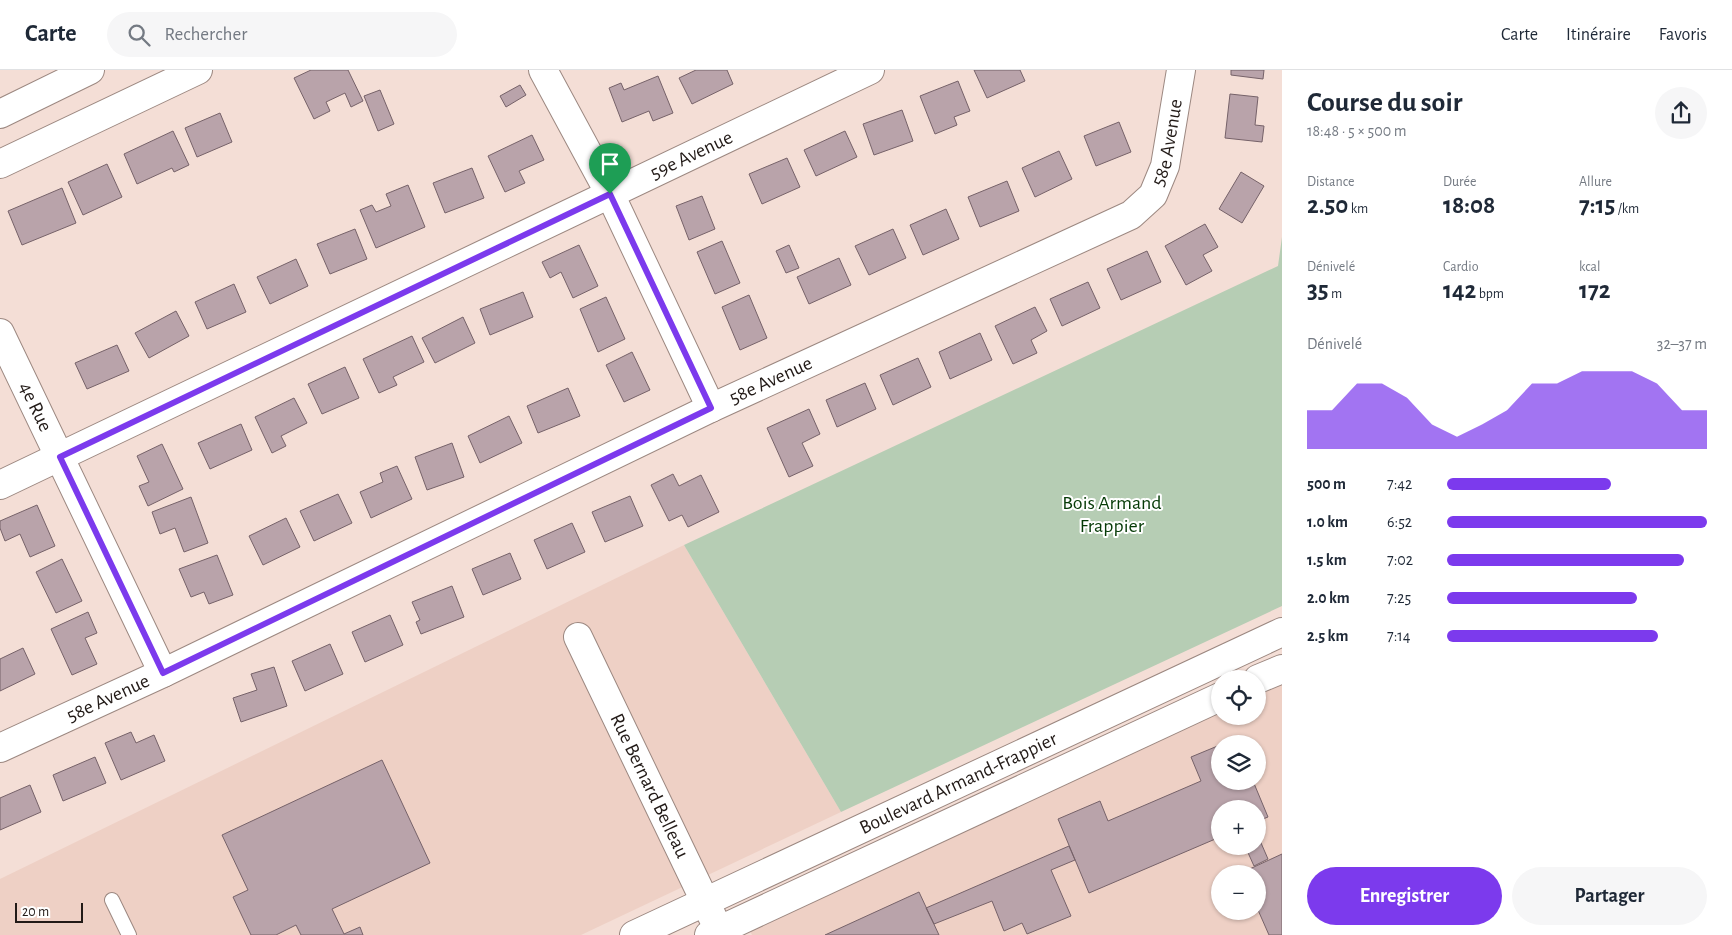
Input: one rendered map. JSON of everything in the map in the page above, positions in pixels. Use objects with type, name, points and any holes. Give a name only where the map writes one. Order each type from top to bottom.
[{"type":"street","points":[[0,114],[90,70]]},
{"type":"street","points":[[0,164],[198,70]]},
{"type":"street","points":[[543,70],[610,194],[711,408]]},
{"type":"street","name":"59e Avenue","points":[[0,485],[870,70]]},
{"type":"street","name":"58e Avenue","points":[[0,748],[163,673],[711,408],[1131,215],[1153,195],[1165,166],[1181,70]]},
{"type":"street","name":"4e Rue","points":[[0,332],[163,673]]},
{"type":"street","name":"Boulevard Armand-Frappier","points":[[634,935],[1282,632]]},
{"type":"street","name":"Rue Bernard Belleau","points":[[578,637],[706,902],[716,933]]},
{"type":"street","points":[[1266,676],[1282,669]]},
{"type":"street","name":"Boulevard Armand-Frappier","points":[[716,933],[1211,701]]},
{"type":"lane","points":[[112,900],[129,935]]},
{"type":"shaded area","points":[[684,545],[841,812],[581,935],[0,935],[0,879]]},
{"type":"shaded area","points":[[1282,682],[1282,935],[752,935],[749,929],[1211,713],[1211,725],[1266,725],[1266,689]]},
{"type":"green space","name":"Bois Armand Frappier","points":[[1282,237],[1282,606],[841,812],[684,545],[1278,266]]},
{"type":"building","points":[[311,70],[348,70],[363,101],[351,107],[345,93],[326,102],[330,111],[314,119],[294,78]]},
{"type":"building","points":[[696,70],[727,70],[733,84],[692,104],[679,78]]},
{"type":"building","points":[[974,70],[1020,70],[1025,81],[987,98]]},
{"type":"building","points":[[1231,70],[1264,70],[1263,79],[1231,75]]},
{"type":"building","points":[[658,76],[673,113],[653,121],[649,111],[622,122],[609,88],[621,83],[624,90]]},
{"type":"building","points":[[958,81],[970,111],[954,117],[957,125],[935,134],[920,96]]},
{"type":"building","points":[[520,85],[526,95],[506,107],[500,96]]},
{"type":"building","points":[[380,90],[394,124],[378,131],[364,96]]},
{"type":"building","points":[[1230,94],[1258,97],[1255,125],[1264,126],[1262,142],[1225,138]]},
{"type":"building","points":[[902,110],[913,141],[874,155],[863,124]]},
{"type":"building","points":[[220,113],[232,142],[197,157],[185,128]]},
{"type":"building","points":[[1119,122],[1131,152],[1096,166],[1084,136]]},
{"type":"building","points":[[173,131],[189,165],[174,172],[172,168],[137,184],[124,154]]},
{"type":"building","points":[[845,131],[857,157],[816,176],[804,150]]},
{"type":"building","points":[[532,135],[544,160],[519,171],[525,183],[505,192],[488,156]]},
{"type":"building","points":[[1059,151],[1072,179],[1035,197],[1022,168]]},
{"type":"building","points":[[787,158],[800,187],[762,204],[749,174]]},
{"type":"building","points":[[107,164],[122,197],[83,215],[68,182]]},
{"type":"building","points":[[472,168],[484,198],[445,213],[433,183]]},
{"type":"building","points":[[1241,172],[1264,186],[1242,223],[1219,209]]},
{"type":"building","points":[[1007,181],[1019,211],[980,227],[968,197]]},
{"type":"building","points":[[408,185],[425,227],[376,248],[360,210],[372,205],[376,212],[391,206],[386,194]]},
{"type":"building","points":[[62,188],[76,223],[22,245],[8,211]]},
{"type":"building","points":[[702,196],[715,229],[689,240],[676,206]]},
{"type":"building","points":[[946,209],[959,239],[923,255],[910,225]]},
{"type":"building","points":[[1205,224],[1218,247],[1203,255],[1212,271],[1186,285],[1165,246]]},
{"type":"building","points":[[355,229],[367,259],[330,274],[317,244]]},
{"type":"building","points":[[893,229],[906,258],[869,275],[855,246]]},
{"type":"building","points":[[722,241],[740,283],[715,294],[697,252]]},
{"type":"building","points":[[579,245],[598,286],[573,298],[561,272],[550,278],[542,262]]},
{"type":"building","points":[[789,245],[799,268],[786,273],[776,251]]},
{"type":"building","points":[[1147,251],[1161,282],[1121,300],[1107,269]]},
{"type":"building","points":[[839,258],[851,285],[809,304],[797,277]]},
{"type":"building","points":[[296,259],[308,286],[270,304],[257,277]]},
{"type":"building","points":[[1088,282],[1100,308],[1062,326],[1050,299]]},
{"type":"building","points":[[234,284],[246,312],[207,329],[195,302]]},
{"type":"building","points":[[523,292],[533,317],[490,335],[480,309]]},
{"type":"building","points":[[749,295],[767,338],[740,350],[722,307]]},
{"type":"building","points":[[606,297],[625,339],[598,352],[580,309]]},
{"type":"building","points":[[1035,307],[1047,331],[1031,340],[1037,353],[1013,364],[995,326]]},
{"type":"building","points":[[176,311],[189,336],[149,358],[135,333]]},
{"type":"building","points":[[463,317],[475,343],[435,363],[422,338]]},
{"type":"building","points":[[980,333],[992,360],[950,379],[939,352]]},
{"type":"building","points":[[412,336],[424,362],[393,377],[397,385],[379,393],[363,359]]},
{"type":"building","points":[[117,345],[129,371],[87,389],[75,363]]},
{"type":"building","points":[[632,352],[650,390],[624,402],[606,365]]},
{"type":"building","points":[[918,358],[931,387],[893,405],[880,375]]},
{"type":"building","points":[[345,367],[359,398],[322,414],[308,384]]},
{"type":"building","points":[[865,383],[876,409],[837,427],[826,400]]},
{"type":"building","points":[[568,388],[580,416],[538,433],[527,406]]},
{"type":"building","points":[[294,398],[307,423],[281,436],[286,446],[272,453],[255,417]]},
{"type":"building","points":[[809,409],[820,434],[802,443],[813,466],[789,477],[767,428]]},
{"type":"building","points":[[509,416],[522,443],[480,463],[468,436]]},
{"type":"building","points":[[241,424],[252,450],[210,469],[198,443]]},
{"type":"building","points":[[452,443],[464,477],[427,490],[415,457]]},
{"type":"building","points":[[162,444],[183,489],[148,506],[139,486],[149,482],[137,456]]},
{"type":"building","points":[[397,466],[412,499],[371,518],[360,492],[383,482],[380,473]]},
{"type":"building","points":[[673,474],[679,486],[701,475],[719,512],[688,527],[682,515],[669,521],[651,485]]},
{"type":"building","points":[[338,494],[352,523],[314,541],[300,511]]},
{"type":"building","points":[[630,496],[643,526],[605,542],[592,512]]},
{"type":"building","points":[[191,497],[208,543],[184,552],[175,528],[160,534],[152,512]]},
{"type":"building","points":[[37,505],[55,546],[30,557],[20,534],[5,541],[0,528],[0,521]]},
{"type":"building","points":[[286,518],[300,547],[263,565],[249,536]]},
{"type":"building","points":[[572,523],[585,552],[547,569],[534,540]]},
{"type":"building","points":[[510,553],[521,579],[483,595],[472,569]]},
{"type":"building","points":[[217,555],[233,595],[209,604],[204,592],[191,597],[179,569]]},
{"type":"building","points":[[62,559],[82,601],[56,613],[36,572]]},
{"type":"building","points":[[452,586],[464,617],[421,634],[416,622],[420,620],[412,602]]},
{"type":"building","points":[[88,612],[97,633],[85,638],[97,664],[72,675],[51,629]]},
{"type":"building","points":[[390,615],[403,645],[365,662],[352,632]]},
{"type":"building","points":[[330,644],[343,674],[305,691],[292,661]]},
{"type":"building","points":[[23,648],[35,674],[0,691],[0,659]]},
{"type":"building","points":[[274,667],[287,706],[241,722],[233,698],[257,690],[251,674]]},
{"type":"building","points":[[131,732],[136,743],[154,735],[165,761],[121,780],[105,743]]},
{"type":"building","points":[[1211,749],[1211,790],[1257,790],[1261,800],[1211,800],[1211,841],[1089,893],[1058,819],[1100,801],[1108,821],[1201,781],[1191,757]]},
{"type":"building","points":[[95,757],[106,783],[63,801],[53,775]]},
{"type":"building","points":[[382,760],[430,863],[332,909],[344,934],[360,927],[363,935],[301,935],[296,925],[276,935],[251,935],[233,897],[248,890],[222,835]]},
{"type":"building","points":[[30,785],[41,812],[0,830],[0,798]]},
{"type":"building","points":[[1069,846],[1075,860],[1051,870],[1071,916],[1027,934],[1022,923],[1004,931],[992,901],[934,924],[926,908]]},
{"type":"building","points":[[1266,854],[1268,859],[1254,865],[1249,855]]},
{"type":"building","points":[[1282,854],[1282,935],[1269,935],[1262,920],[1266,920],[1266,865],[1258,865]]},
{"type":"building","points":[[919,892],[939,935],[825,935]]},
{"type":"route","points":[[610,194],[711,408],[163,673],[60,457],[610,194]]}]
